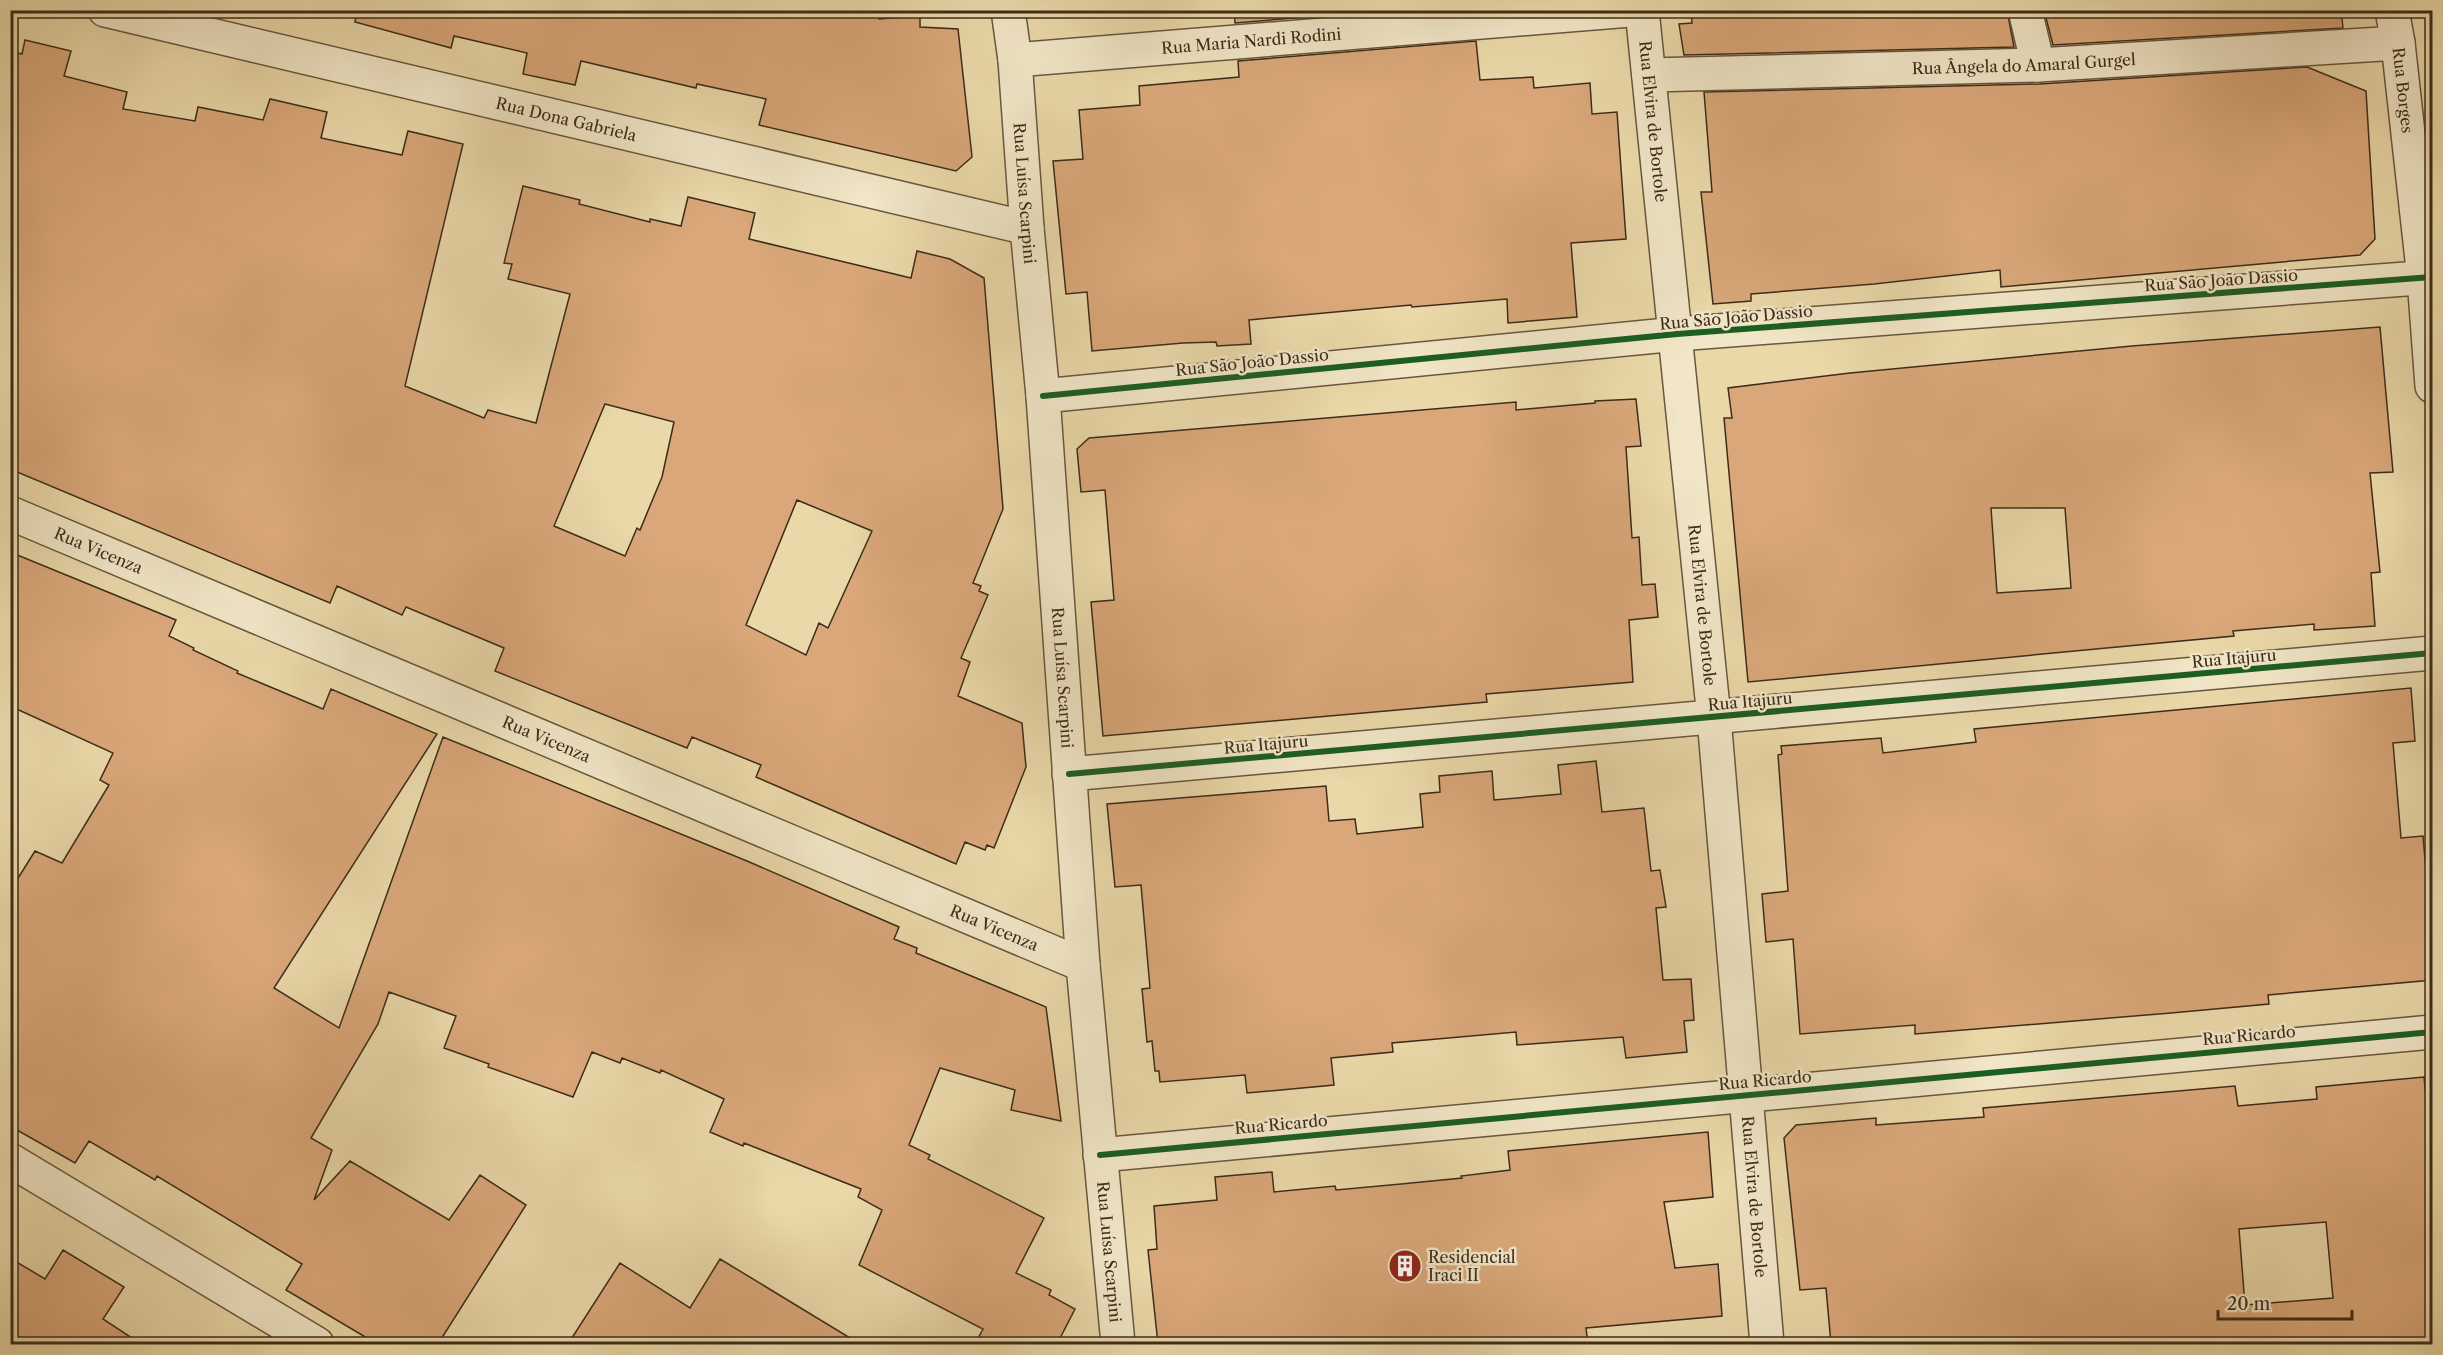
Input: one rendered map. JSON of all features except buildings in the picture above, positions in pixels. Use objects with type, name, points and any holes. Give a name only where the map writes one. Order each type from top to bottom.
[{"type":"street","name":"Rua Dona Gabriela","points":[[105,10],[1027,228]]},
{"type":"street","name":"Rua Luísa Scarpini","points":[[1008,10],[1015,60],[1027,228],[1043,396],[1083,965],[1118,1344]]},
{"type":"street","name":"Rua Maria Nardi Rodini","points":[[1015,60],[1630,10]]},
{"type":"street","name":"Rua Elvira de Bortole","points":[[1642,10],[1677,334],[1714,718],[1767,1344]]},
{"type":"street","points":[[2025,10],[2038,65]]},
{"type":"street","name":"Rua Borges","points":[[2392,10],[2428,277],[2433,386]]},
{"type":"street","name":"Rua Ângela do Amaral Gurgel","points":[[1649,75],[2038,65],[2398,43]]},
{"type":"street","name":"Rua São João Dassio","points":[[1043,396],[1677,334],[2428,277]]},
{"type":"street","name":"Rua Vicenza","points":[[10,513],[1083,965]]},
{"type":"street","name":"Rua Itajuru","points":[[1069,774],[2433,653]]},
{"type":"street","name":"Rua Ricardo","points":[[1100,1155],[2433,1032]]},
{"type":"street","points":[[10,1160],[317,1344]]},
{"type":"cycle path","points":[[1043,396],[1677,334],[2432,277]]},
{"type":"cycle path","points":[[1069,774],[2432,653]]},
{"type":"cycle path","points":[[1100,1155],[2432,1032]]},
{"type":"place","name":"Residencial Iraci II","points":[[1405,1266]]}]
